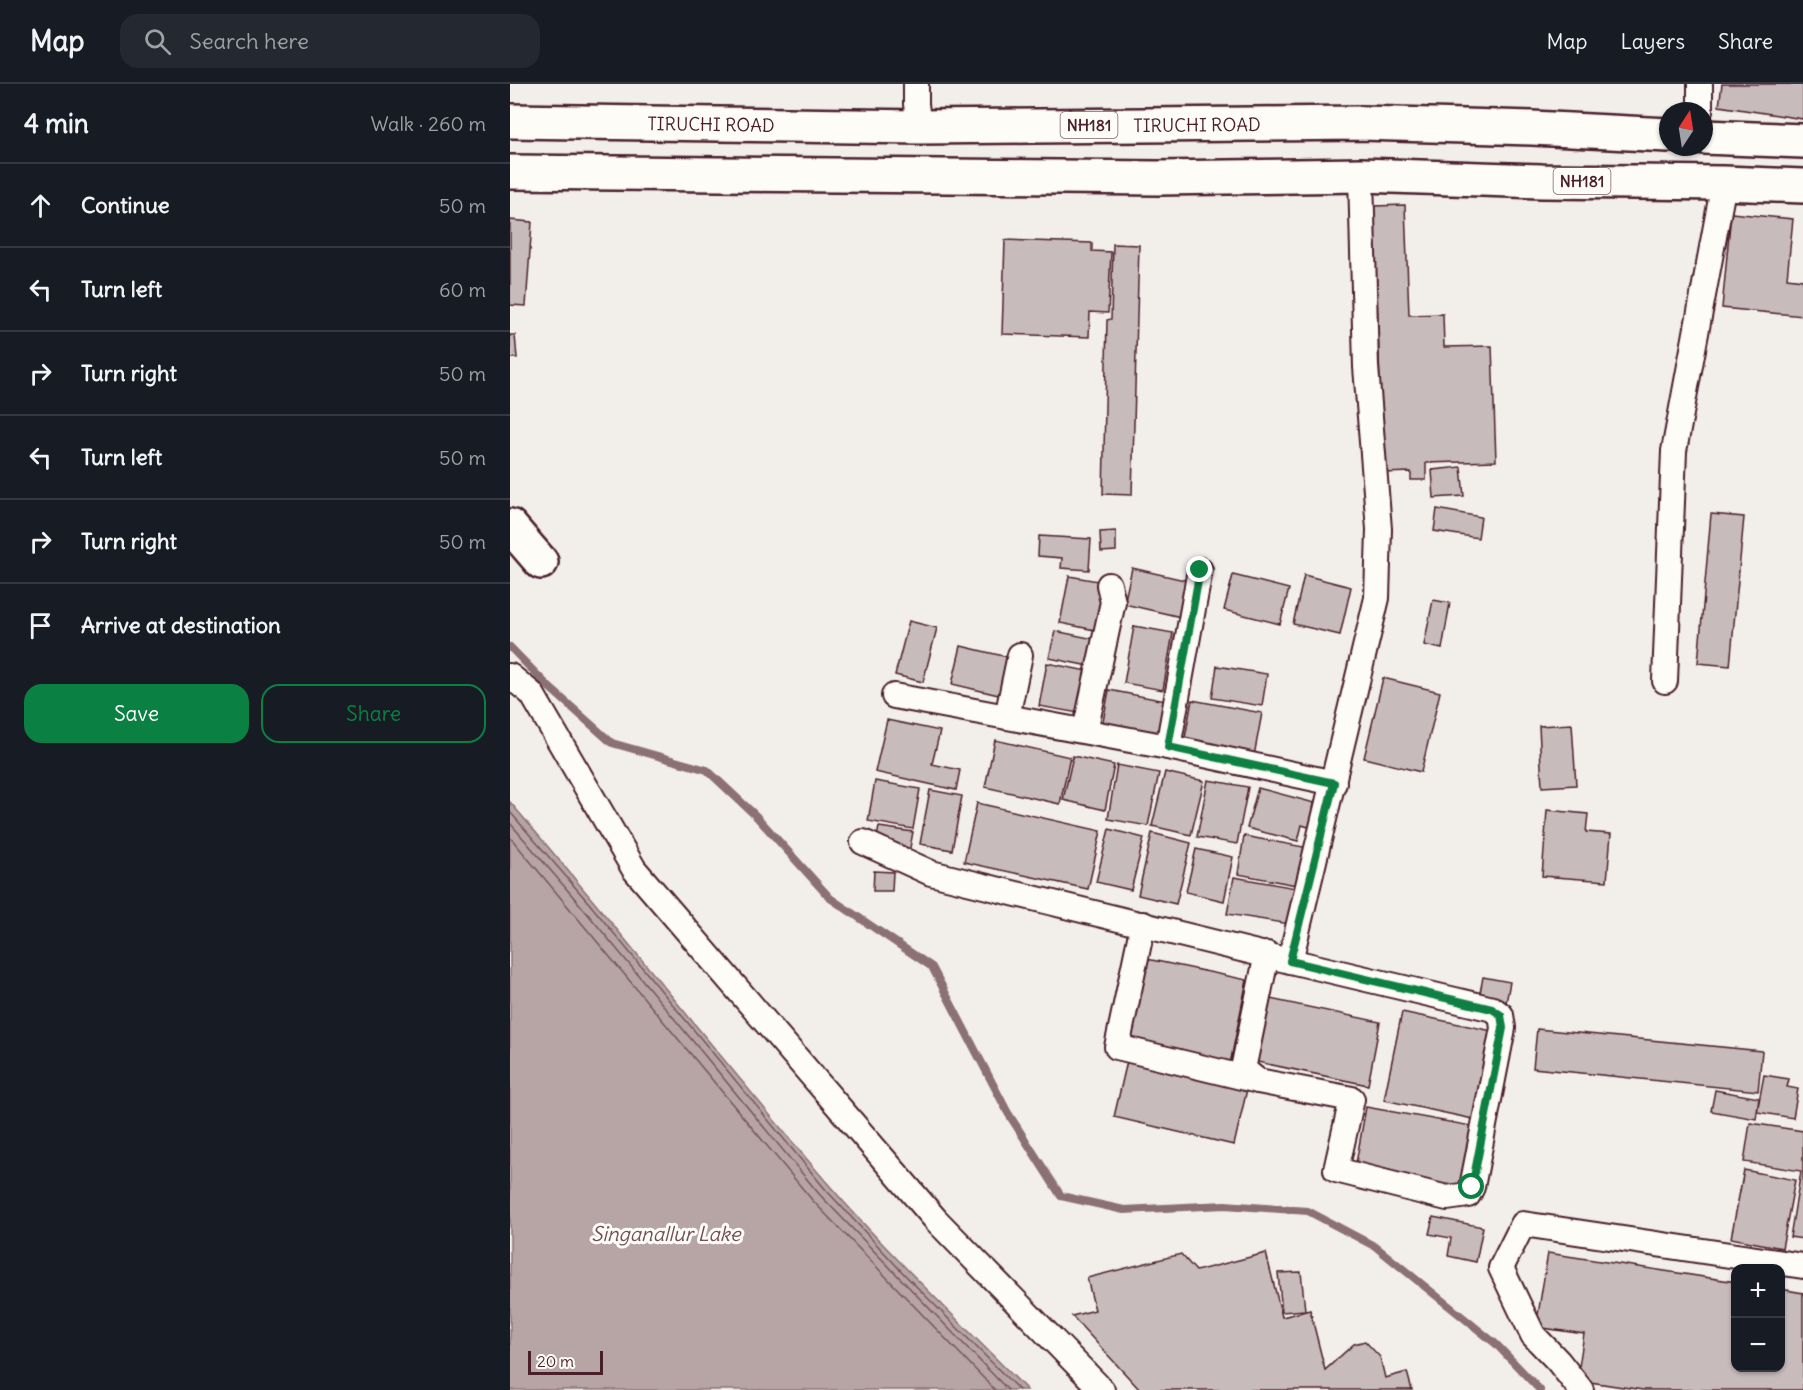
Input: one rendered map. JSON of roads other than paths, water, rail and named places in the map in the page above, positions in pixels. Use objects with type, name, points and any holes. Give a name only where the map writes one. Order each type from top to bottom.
[{"type":"main road","name":"TIRUCHI ROAD","points":[[510,121],[919,127],[1362,123],[1659,135]]},
{"type":"main road","points":[[1713,136],[1803,141]]},
{"type":"main road","name":"NH181","points":[[510,172],[1147,178],[1361,175],[1803,186]]},
{"type":"main road","points":[[510,526],[541,562]]},
{"type":"street","points":[[916,84],[919,127]]},
{"type":"street","points":[[1700,84],[1700,102]]},
{"type":"street","points":[[1290,961],[1377,598],[1379,529],[1366,367],[1361,175]]},
{"type":"street","points":[[1665,681],[1674,451],[1724,183]]},
{"type":"street","points":[[1168,747],[1200,570]]},
{"type":"street","points":[[1085,731],[1113,602],[1109,585]]},
{"type":"street","points":[[1007,717],[1020,655]]},
{"type":"street","points":[[510,676],[532,694],[634,869],[936,1220],[1102,1390]]},
{"type":"street","points":[[894,696],[1168,747],[1334,783]]},
{"type":"street","points":[[863,842],[931,873],[1143,924],[1267,954],[1290,961],[1492,1009],[1501,1015],[1503,1028],[1472,1187],[1468,1195],[1447,1198],[1336,1170],[1352,1099],[1258,1081],[1117,1047],[1143,924]]},
{"type":"street","points":[[1258,1081],[1243,1069],[1267,954]]},
{"type":"street","points":[[1581,1390],[1533,1335],[1501,1268],[1523,1224],[1803,1266]]},
{"type":"water","name":"Singanallur Lake","points":[[510,802],[829,1185],[901,1264],[1027,1390],[510,1390]]},
{"type":"waterway","points":[[510,647],[549,687],[612,743],[707,770],[756,816],[830,898],[932,967],[1008,1113],[1061,1196],[1124,1210],[1225,1205],[1308,1211],[1376,1247],[1496,1344],[1540,1390]]}]
